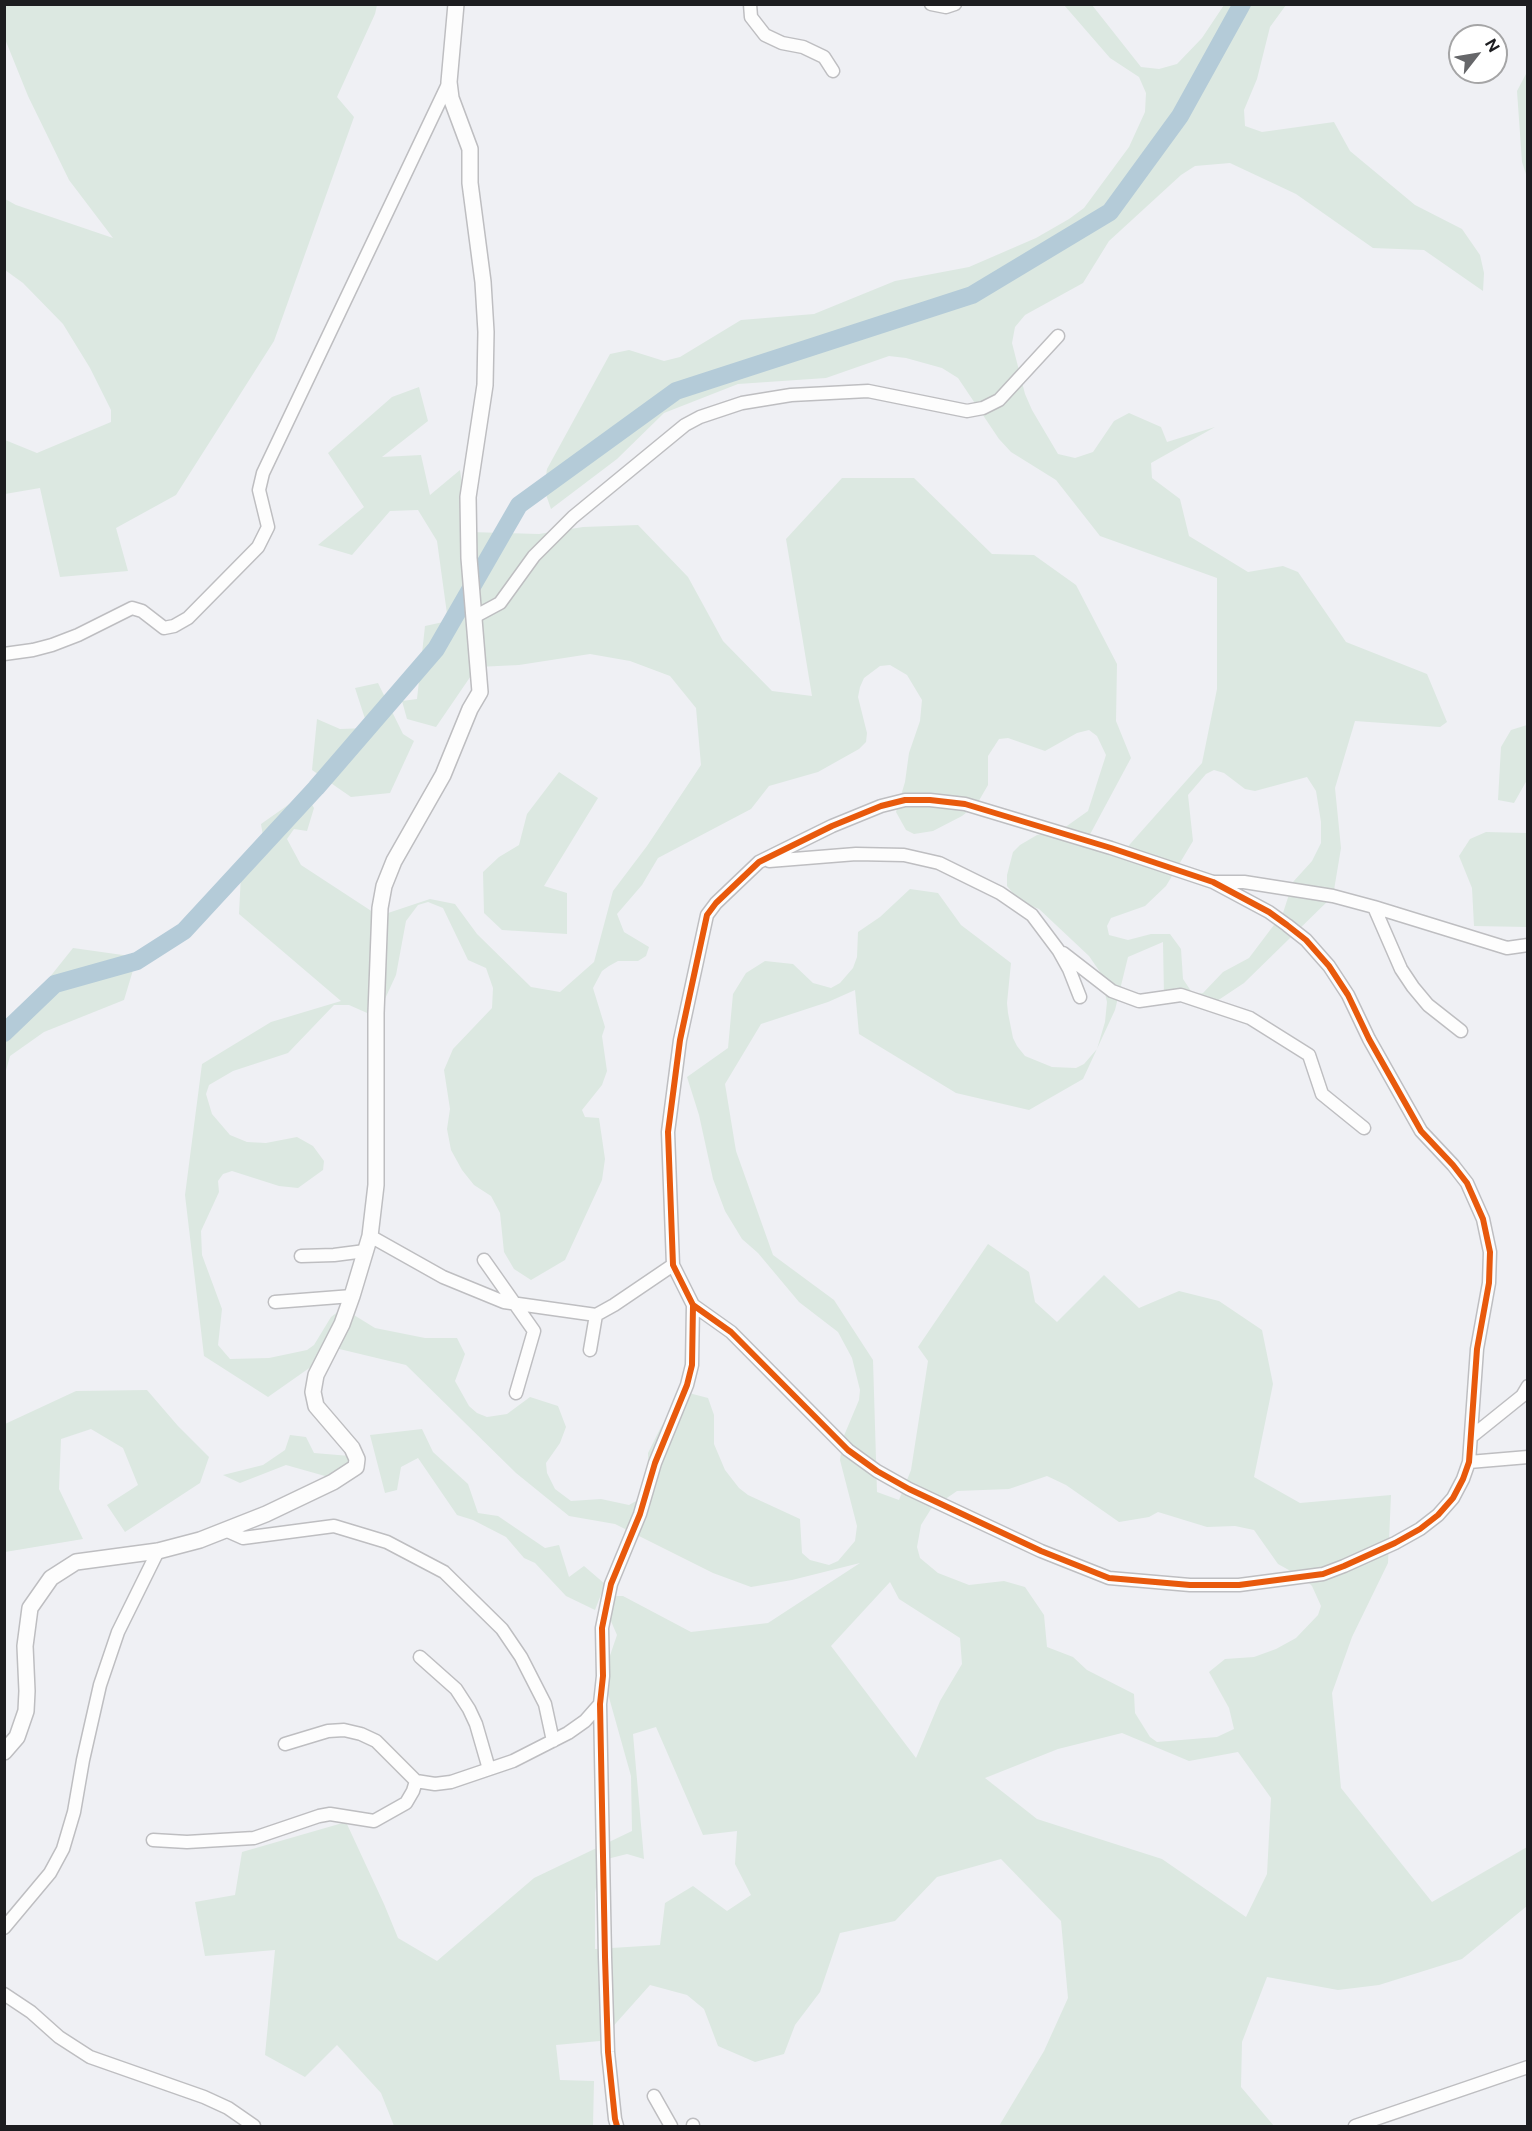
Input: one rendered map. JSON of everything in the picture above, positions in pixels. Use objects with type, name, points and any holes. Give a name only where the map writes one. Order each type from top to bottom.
[{"type":"street","points":[[4,1752],[16,1737],[26,1712],[25,1646],[26,1624],[30,1608],[51,1578],[76,1562],[158,1551],[200,1540],[266,1514],[333,1482],[356,1467],[357,1459],[352,1448],[316,1406],[313,1392],[316,1375],[342,1324],[368,1244],[376,1185],[376,1013],[380,908],[384,886],[394,861],[443,775],[470,709],[480,692],[469,558],[468,497],[485,385],[486,332],[477,224],[470,183],[470,149],[451,98],[449,82],[456,4]]},
{"type":"street","points":[[750,4],[751,17],[765,35],[803,47],[824,57],[833,71]]},
{"type":"street","points":[[931,4],[946,7],[955,4]]},
{"type":"street","points":[[4,654],[33,650],[78,635],[132,608],[142,611],[164,628],[174,626],[188,618],[258,548],[268,527],[259,490],[263,473],[449,82]]},
{"type":"street","points":[[474,617],[500,603],[534,556],[573,518],[685,425],[700,417],[742,403],[791,395],[868,391],[967,411],[983,408],[999,400],[1058,336]]},
{"type":"street","points":[[617,2127],[608,2052],[600,1704],[603,1676],[603,1628],[611,1584],[640,1514],[655,1463],[687,1385],[692,1365],[693,1305],[673,1265],[668,1132],[680,1040],[707,915],[759,862],[832,826],[881,806],[905,800],[930,800],[975,807],[1112,848],[1213,882],[1269,912],[1318,952],[1348,995],[1369,1039],[1421,1131],[1453,1165],[1475,1199],[1483,1219],[1490,1252],[1489,1283],[1477,1349],[1469,1462],[1453,1498],[1438,1515],[1420,1529],[1395,1543],[1323,1574],[1239,1585],[1190,1585],[1109,1578],[1041,1551],[909,1489],[877,1471],[848,1450],[732,1332],[693,1305]]},
{"type":"street","points":[[759,862],[856,854],[904,855],[939,863],[1000,892],[1032,915],[1070,969],[1080,997]]},
{"type":"street","points":[[1213,882],[1254,884],[1333,896],[1507,948],[1527,945]]},
{"type":"street","points":[[1374,907],[1401,969],[1413,987],[1428,1005],[1461,1031]]},
{"type":"street","points":[[1059,951],[1112,991],[1139,1001],[1181,995],[1250,1018],[1309,1055],[1322,1094],[1364,1128]]},
{"type":"street","points":[[301,1256],[334,1255],[368,1244],[504,1302],[518,1306],[596,1315],[673,1265]]},
{"type":"street","points":[[484,1260],[534,1330],[516,1393]]},
{"type":"street","points":[[275,1302],[352,1296]]},
{"type":"street","points":[[590,1350],[596,1315]]},
{"type":"street","points":[[1472,1437],[1522,1396],[1527,1386]]},
{"type":"street","points":[[1469,1462],[1527,1457]]},
{"type":"street","points":[[225,1530],[243,1538],[334,1526],[387,1542],[444,1572],[502,1629],[521,1656],[545,1704],[553,1741]]},
{"type":"street","points":[[4,1928],[50,1873],[63,1849],[74,1812],[100,1685],[118,1632],[158,1551]]},
{"type":"street","points":[[420,1657],[456,1689],[469,1709],[476,1724],[489,1770]]},
{"type":"street","points":[[285,1744],[328,1731],[344,1730],[361,1734],[376,1742],[416,1781],[435,1784],[451,1782],[513,1761],[553,1741],[585,1721],[600,1704]]},
{"type":"street","points":[[153,1840],[187,1842],[254,1838],[330,1814],[374,1821],[406,1803],[416,1781]]},
{"type":"street","points":[[4,1994],[31,2012],[59,2037],[90,2057],[204,2097],[228,2108],[254,2127]]},
{"type":"street","points":[[1354,2127],[1527,2067]]},
{"type":"street","points":[[654,2096],[671,2127]]},
{"type":"shaded area","points":[[5,4],[377,5],[337,97],[354,117],[274,341],[176,495],[116,528],[128,571],[60,577],[40,488],[5,494],[5,440],[37,453],[111,422],[111,410],[90,368],[63,324],[23,283],[5,270],[5,199],[16,205],[113,238],[69,180],[28,96],[5,39]]},
{"type":"shaded area","points":[[1064,5],[1092,5],[1141,67],[1159,69],[1177,64],[1202,38],[1224,5],[1286,5],[1270,27],[1257,79],[1244,110],[1245,126],[1262,132],[1334,122],[1350,151],[1415,205],[1462,229],[1480,255],[1484,273],[1483,291],[1424,250],[1373,248],[1296,194],[1230,163],[1195,166],[1181,175],[1109,241],[1083,283],[1025,315],[1015,327],[1012,343],[1025,394],[1058,454],[1075,458],[1093,452],[1114,421],[1129,413],[1161,427],[1167,442],[1215,427],[1151,463],[1152,478],[1180,499],[1189,536],[1248,572],[1283,566],[1298,572],[1346,642],[1427,674],[1447,722],[1440,727],[1355,721],[1335,788],[1341,848],[1333,896],[1244,983],[1205,1009],[1164,996],[1163,942],[1128,957],[1115,1010],[1097,1048],[1105,1022],[1107,1002],[1100,972],[1089,956],[1039,909],[1020,902],[1007,886],[1007,875],[1013,852],[1020,845],[1037,835],[1064,828],[1088,811],[1106,755],[1097,736],[1089,730],[1077,733],[1045,751],[1008,738],[999,739],[988,756],[988,785],[977,804],[962,816],[933,831],[914,834],[906,830],[896,812],[905,782],[909,753],[920,721],[922,700],[907,675],[890,665],[880,666],[864,678],[860,687],[858,697],[867,733],[866,742],[859,749],[818,772],[769,786],[751,809],[658,858],[642,885],[617,914],[624,932],[649,947],[646,956],[638,961],[618,961],[602,971],[593,988],[605,1027],[602,1036],[607,1071],[602,1085],[582,1110],[585,1117],[599,1118],[605,1159],[602,1180],[565,1260],[531,1280],[514,1269],[504,1252],[500,1213],[491,1196],[474,1185],[451,1150],[447,1129],[450,1109],[444,1070],[453,1049],[492,1008],[493,988],[486,968],[468,960],[443,908],[428,902],[418,905],[406,921],[396,975],[378,1014],[374,1016],[349,1005],[334,1005],[288,1053],[233,1071],[209,1085],[206,1094],[212,1114],[230,1135],[247,1142],[266,1143],[297,1137],[313,1146],[324,1161],[323,1170],[298,1188],[279,1186],[232,1171],[223,1174],[218,1181],[219,1192],[201,1231],[202,1255],[222,1309],[218,1345],[230,1359],[269,1358],[307,1350],[314,1345],[331,1317],[339,1311],[349,1312],[375,1328],[425,1338],[457,1338],[465,1354],[455,1381],[469,1406],[477,1413],[487,1417],[507,1414],[530,1397],[558,1406],[566,1427],[560,1443],[546,1463],[547,1473],[555,1489],[571,1501],[601,1499],[629,1505],[645,1496],[649,1485],[648,1453],[661,1427],[685,1392],[708,1398],[714,1415],[714,1444],[725,1470],[739,1488],[748,1495],[800,1519],[802,1553],[810,1560],[829,1565],[838,1561],[855,1541],[857,1526],[840,1460],[843,1438],[859,1400],[860,1390],[852,1358],[838,1332],[799,1302],[758,1253],[742,1239],[725,1211],[713,1179],[699,1115],[687,1077],[728,1048],[733,994],[746,973],[765,961],[793,964],[813,983],[831,988],[840,983],[853,968],[857,957],[858,932],[880,917],[910,889],[938,893],[961,925],[1011,963],[1007,1003],[1013,1038],[1017,1046],[1025,1056],[1052,1067],[1076,1068],[1084,1064],[1097,1049],[1083,1079],[1029,1110],[956,1093],[859,1034],[855,990],[828,1002],[761,1024],[725,1084],[736,1151],[773,1255],[834,1300],[873,1360],[877,1492],[899,1500],[911,1470],[928,1361],[918,1347],[988,1244],[1029,1272],[1035,1302],[1057,1322],[1104,1275],[1139,1308],[1179,1291],[1219,1301],[1262,1330],[1273,1384],[1254,1477],[1300,1503],[1391,1495],[1388,1563],[1352,1637],[1332,1693],[1341,1788],[1432,1902],[1527,1847],[1527,1906],[1462,1959],[1379,1985],[1338,1990],[1267,1977],[1242,2042],[1241,2087],[1274,2126],[999,2126],[1044,2051],[1068,1998],[1061,1921],[1001,1859],[937,1877],[895,1921],[840,1933],[820,1992],[795,2025],[784,2054],[755,2062],[718,2046],[704,2009],[687,1995],[650,1985],[600,2041],[556,2045],[560,2080],[594,2081],[593,2126],[394,2126],[381,2093],[337,2045],[305,2077],[265,2055],[275,1950],[205,1956],[195,1902],[235,1895],[242,1852],[346,1822],[398,1938],[437,1961],[534,1878],[632,1831],[631,1776],[603,1676],[617,1635],[610,1619],[612,1596],[623,1596],[691,1632],[768,1623],[860,1563],[792,1580],[751,1587],[713,1573],[615,1524],[569,1516],[516,1473],[406,1365],[331,1347],[315,1364],[268,1397],[204,1356],[185,1195],[202,1064],[271,1022],[341,1001],[239,914],[241,874],[266,854],[261,824],[305,793],[314,808],[307,831],[294,829],[287,839],[301,865],[379,916],[430,899],[455,904],[477,934],[531,987],[560,992],[594,962],[613,891],[647,846],[701,765],[696,708],[670,676],[630,661],[590,654],[519,665],[477,667],[436,727],[407,719],[402,701],[417,699],[425,626],[448,621],[437,541],[418,510],[390,511],[352,555],[318,545],[364,507],[328,453],[392,397],[419,387],[428,421],[382,457],[421,455],[430,495],[460,470],[469,532],[539,534],[583,527],[638,525],[688,577],[723,641],[772,691],[812,696],[786,539],[842,478],[914,478],[992,554],[1034,555],[1076,585],[1117,664],[1116,721],[1131,758],[1087,840],[1123,852],[1202,763],[1217,689],[1217,578],[1100,536],[1056,480],[1011,452],[999,439],[958,378],[942,368],[906,358],[889,356],[826,378],[738,384],[664,413],[617,459],[551,509],[544,489],[547,469],[610,354],[629,350],[664,361],[680,357],[741,320],[814,314],[895,281],[969,267],[1036,238],[1084,208],[1129,147],[1145,112],[1146,93],[1139,77],[1110,58]],"holes":[[[1214,770],[1224,773],[1245,789],[1255,791],[1307,777],[1316,791],[1321,822],[1321,843],[1312,861],[1293,882],[1283,913],[1249,958],[1223,972],[1203,993],[1193,994],[1183,979],[1181,949],[1170,934],[1151,934],[1128,940],[1109,935],[1107,926],[1111,918],[1145,906],[1166,886],[1193,841],[1188,795],[1206,774]],[[1047,1476],[1066,1485],[1119,1522],[1149,1517],[1158,1512],[1207,1527],[1235,1526],[1254,1530],[1278,1564],[1305,1579],[1312,1586],[1321,1606],[1318,1615],[1296,1638],[1254,1657],[1225,1659],[1209,1672],[1229,1708],[1234,1729],[1217,1737],[1157,1742],[1150,1737],[1135,1713],[1134,1694],[1087,1670],[1073,1657],[1047,1647],[1044,1615],[1025,1587],[1004,1581],[969,1585],[938,1573],[920,1558],[917,1547],[921,1525],[931,1509],[957,1491],[1009,1489]],[[890,1582],[899,1599],[960,1638],[962,1664],[940,1701],[916,1758],[831,1646]],[[656,1727],[703,1835],[737,1831],[735,1864],[751,1895],[727,1911],[693,1886],[665,1903],[660,1945],[595,1949],[595,1893],[600,1865],[611,1858],[627,1854],[644,1859],[633,1734]],[[1122,1733],[1189,1761],[1238,1752],[1271,1798],[1267,1874],[1246,1917],[1162,1859],[1037,1819],[985,1778],[1058,1749]]]},
{"type":"shaded area","points":[[1527,72],[1527,177],[1522,162],[1517,91]]},
{"type":"shaded area","points":[[378,683],[403,734],[414,741],[390,793],[351,797],[312,770],[317,719],[340,729],[368,728],[355,688]]},
{"type":"shaded area","points":[[1527,725],[1527,780],[1514,803],[1498,800],[1501,747],[1511,730]]},
{"type":"shaded area","points":[[559,772],[598,798],[544,886],[567,893],[567,934],[502,930],[484,913],[483,872],[499,857],[519,845],[527,814]]},
{"type":"shaded area","points":[[1486,832],[1527,833],[1527,927],[1474,926],[1472,888],[1459,856],[1470,839]]},
{"type":"shaded area","points":[[73,948],[137,957],[124,1000],[44,1032],[10,1056],[5,1074],[5,1033]]},
{"type":"shaded area","points":[[147,1390],[209,1457],[200,1483],[125,1532],[107,1505],[138,1485],[123,1448],[91,1429],[61,1439],[59,1489],[83,1539],[5,1552],[5,1424],[76,1391]]},
{"type":"shaded area","points":[[422,1429],[433,1452],[468,1484],[478,1513],[498,1516],[545,1548],[559,1545],[569,1577],[584,1566],[605,1584],[595,1610],[566,1596],[535,1563],[524,1558],[506,1537],[473,1520],[457,1515],[418,1458],[401,1467],[397,1490],[385,1493],[370,1435]]},
{"type":"shaded area","points":[[290,1435],[306,1437],[314,1453],[350,1456],[352,1467],[332,1478],[286,1465],[240,1483],[223,1475],[263,1465],[285,1450]]},
{"type":"waterway","points":[[4,1033],[55,984],[137,961],[184,931],[316,788],[436,649],[519,505],[676,391],[972,295],[1110,212],[1180,116],[1242,4]]},
{"type":"cycle path","points":[[617,2126],[608,2052],[605,1957],[600,1704],[603,1676],[602,1628],[611,1584],[640,1514],[655,1463],[687,1385],[692,1365],[693,1305],[673,1265],[668,1132],[680,1040],[707,915],[716,903],[759,862],[832,826],[881,806],[905,800],[965,804],[1111,848],[1213,882],[1269,912],[1287,925],[1306,940],[1329,966],[1348,995],[1369,1039],[1421,1131],[1467,1183],[1483,1219],[1490,1252],[1489,1283],[1477,1349],[1469,1462],[1453,1498],[1438,1515],[1420,1529],[1344,1566],[1323,1574],[1239,1585],[1190,1585],[1109,1578],[1041,1551],[909,1489],[877,1471],[848,1450],[731,1332],[693,1305]]}]
